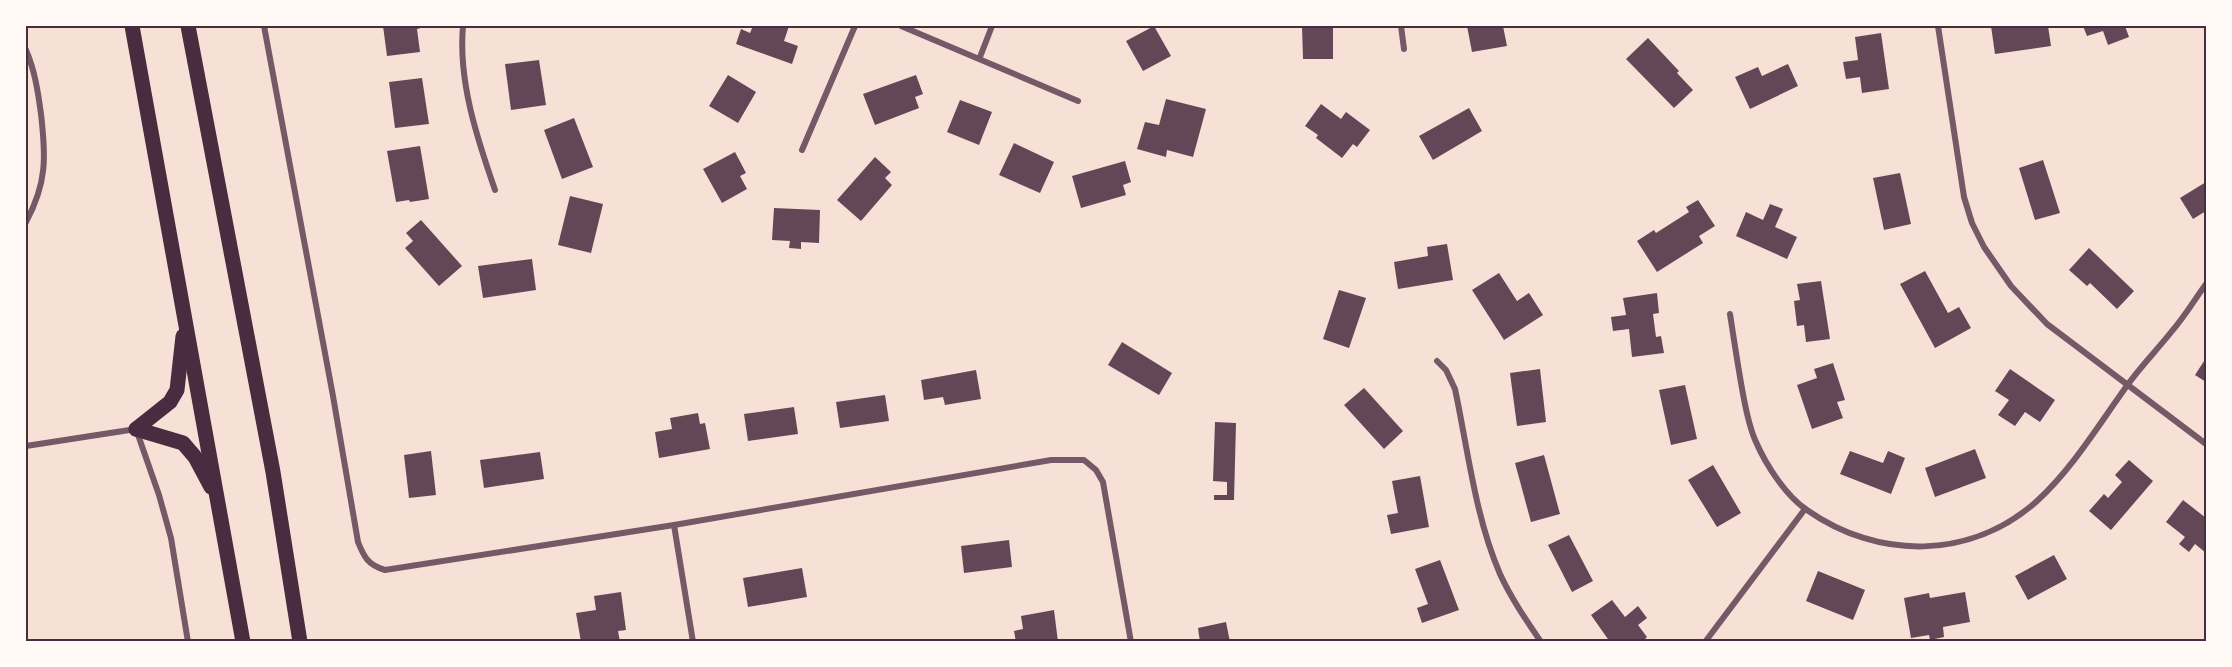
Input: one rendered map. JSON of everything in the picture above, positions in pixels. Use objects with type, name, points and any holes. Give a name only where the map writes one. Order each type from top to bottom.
[{"type":"highway","points":[[132,26],[243,642]]},
{"type":"highway","points":[[188,26],[273,472],[300,642]]},
{"type":"highway","points":[[136,429],[170,402],[177,390],[185,318]]},
{"type":"highway","points":[[136,429],[183,443],[195,457],[218,501]]},
{"type":"street","points":[[264,26],[358,542],[365,560],[374,567],[385,570],[674,525],[1052,460],[1084,460],[1096,470],[1103,482],[1131,642]]},
{"type":"street","points":[[464,26],[462,40],[471,114],[495,190]]},
{"type":"street","points":[[802,150],[855,26]]},
{"type":"street","points":[[901,26],[980,57],[1078,101]]},
{"type":"street","points":[[980,57],[992,26]]},
{"type":"street","points":[[1401,26],[1404,49]]},
{"type":"street","points":[[1938,26],[1964,197],[1972,223],[1984,247],[2011,286],[2047,324],[2206,444]]},
{"type":"street","points":[[26,50],[38,88],[46,151],[43,180],[36,204],[26,222]]},
{"type":"street","points":[[1730,314],[1748,419],[1755,440],[1776,477],[1805,509],[1830,525],[1858,538],[1893,545],[1932,548],[1972,539],[2001,526],[2036,502],[2061,475],[2127,385],[2174,329],[2206,284]]},
{"type":"street","points":[[1437,361],[1446,370],[1455,389],[1482,521],[1501,574],[1541,642]]},
{"type":"street","points":[[26,447],[136,429],[171,538],[189,642]]},
{"type":"street","points":[[1705,642],[1805,509]]},
{"type":"street","points":[[674,525],[693,642]]},
{"type":"building","points":[[383,26],[421,26],[417,29],[420,52],[387,56]]},
{"type":"building","points":[[753,26],[789,26],[784,41],[798,46],[792,64],[736,44],[741,29],[750,33]]},
{"type":"building","points":[[1154,26],[1171,56],[1143,71],[1126,41]]},
{"type":"building","points":[[1302,26],[1333,26],[1333,59],[1303,59]]},
{"type":"building","points":[[1467,26],[1503,26],[1507,46],[1472,52]]},
{"type":"building","points":[[1991,26],[2048,26],[2051,46],[1995,54]]},
{"type":"building","points":[[2083,26],[2125,26],[2129,37],[2108,45],[2103,31],[2087,36]]},
{"type":"building","points":[[1881,33],[1889,89],[1862,93],[1860,77],[1846,79],[1843,62],[1858,60],[1855,37]]},
{"type":"building","points":[[1648,38],[1679,71],[1677,73],[1693,90],[1674,108],[1626,59]]},
{"type":"building","points":[[539,60],[546,105],[511,110],[505,64]]},
{"type":"building","points":[[1788,64],[1798,86],[1750,109],[1735,77],[1758,67],[1762,76]]},
{"type":"building","points":[[728,75],[756,92],[738,123],[709,106]]},
{"type":"building","points":[[916,75],[923,94],[915,97],[919,108],[875,125],[863,94]]},
{"type":"building","points":[[422,78],[429,124],[395,128],[389,82]]},
{"type":"building","points":[[1166,99],[1206,109],[1193,157],[1167,150],[1166,157],[1137,149],[1145,122],[1159,125]]},
{"type":"building","points":[[960,100],[992,112],[979,145],[947,132]]},
{"type":"building","points":[[1321,104],[1341,119],[1346,112],[1370,130],[1357,147],[1353,144],[1342,158],[1316,138],[1318,135],[1305,126]]},
{"type":"building","points":[[1469,108],[1482,131],[1433,160],[1419,136]]},
{"type":"building","points":[[574,118],[593,167],[562,179],[544,130]]},
{"type":"building","points":[[1014,143],[1054,162],[1040,193],[999,175]]},
{"type":"building","points":[[420,146],[429,199],[396,202],[387,151]]},
{"type":"building","points":[[735,152],[746,173],[740,176],[747,189],[722,203],[703,169]]},
{"type":"building","points":[[875,157],[891,172],[885,178],[892,185],[861,221],[837,200]]},
{"type":"building","points":[[2043,160],[2060,213],[2035,220],[2019,168]]},
{"type":"building","points":[[1125,161],[1131,182],[1123,185],[1126,195],[1081,208],[1072,176]]},
{"type":"building","points":[[1900,173],[1911,224],[1884,230],[1873,178]]},
{"type":"building","points":[[2206,182],[2206,211],[2193,219],[2180,198]]},
{"type":"building","points":[[570,196],[603,204],[591,253],[558,245]]},
{"type":"building","points":[[1698,200],[1715,226],[1699,236],[1703,243],[1657,272],[1637,241],[1654,230],[1656,233],[1689,212],[1686,207]]},
{"type":"building","points":[[1770,204],[1783,209],[1775,227],[1797,237],[1787,259],[1736,236],[1746,212],[1763,220]]},
{"type":"building","points":[[774,208],[820,210],[819,243],[801,242],[801,249],[789,248],[790,241],[772,240]]},
{"type":"building","points":[[421,220],[462,266],[439,286],[405,248],[413,241],[406,233]]},
{"type":"building","points":[[1447,244],[1453,280],[1398,289],[1394,262],[1428,256],[1427,247]]},
{"type":"building","points":[[2089,248],[2134,291],[2117,309],[2090,283],[2087,286],[2069,270]]},
{"type":"building","points":[[532,259],[536,290],[483,298],[478,266]]},
{"type":"building","points":[[1925,271],[1948,313],[1959,307],[1971,328],[1935,348],[1900,284]]},
{"type":"building","points":[[1499,273],[1517,301],[1529,293],[1543,315],[1504,340],[1472,290]]},
{"type":"building","points":[[1821,281],[1830,339],[1806,342],[1804,325],[1797,326],[1794,301],[1800,300],[1797,284]]},
{"type":"building","points":[[1339,290],[1366,298],[1349,348],[1323,339]]},
{"type":"building","points":[[1657,293],[1659,313],[1653,314],[1656,337],[1661,336],[1664,353],[1632,357],[1629,329],[1613,331],[1611,317],[1626,315],[1623,298]]},
{"type":"building","points":[[1122,342],[1172,373],[1159,395],[1108,365]]},
{"type":"building","points":[[2206,358],[2206,382],[2195,375]]},
{"type":"building","points":[[1833,363],[1845,400],[1837,402],[1843,418],[1812,429],[1797,385],[1817,378],[1814,369]]},
{"type":"building","points":[[1540,369],[1546,422],[1517,426],[1510,373]]},
{"type":"building","points":[[2010,369],[2055,400],[2040,422],[2025,412],[2015,426],[1998,415],[2009,400],[1995,391]]},
{"type":"building","points":[[976,370],[981,399],[945,405],[943,397],[924,400],[921,380]]},
{"type":"building","points":[[1685,385],[1697,439],[1671,445],[1659,390]]},
{"type":"building","points":[[1364,388],[1403,431],[1384,449],[1344,405]]},
{"type":"building","points":[[885,395],[889,421],[840,428],[836,402]]},
{"type":"building","points":[[794,407],[798,434],[748,441],[744,414]]},
{"type":"building","points":[[698,413],[700,424],[705,423],[710,449],[659,458],[655,432],[672,429],[670,418]]},
{"type":"building","points":[[1215,422],[1236,423],[1234,500],[1214,500],[1214,495],[1227,495],[1227,482],[1213,481]]},
{"type":"building","points":[[1975,449],[1986,478],[1935,497],[1925,468]]},
{"type":"building","points":[[431,451],[436,495],[409,498],[404,455]]},
{"type":"building","points":[[1850,451],[1883,463],[1888,451],[1905,458],[1891,494],[1840,474]]},
{"type":"building","points":[[540,452],[544,479],[484,488],[480,460]]},
{"type":"building","points":[[1544,455],[1560,514],[1531,522],[1515,463]]},
{"type":"building","points":[[2129,460],[2153,481],[2111,530],[2089,511],[2104,494],[2108,498],[2122,482],[2115,475]]},
{"type":"building","points":[[1713,465],[1741,513],[1717,527],[1688,480]]},
{"type":"building","points":[[1420,476],[1429,527],[1391,534],[1387,515],[1398,513],[1392,481]]},
{"type":"building","points":[[2183,500],[2206,518],[2206,553],[2195,544],[2189,552],[2179,544],[2185,537],[2166,522]]},
{"type":"building","points":[[1569,535],[1593,581],[1572,592],[1548,545]]},
{"type":"building","points":[[1009,540],[1012,567],[964,573],[961,546]]},
{"type":"building","points":[[2054,555],[2067,579],[2028,600],[2015,576]]},
{"type":"building","points":[[1440,560],[1459,610],[1422,623],[1417,608],[1428,604],[1415,569]]},
{"type":"building","points":[[802,568],[807,597],[748,607],[743,578]]},
{"type":"building","points":[[1818,571],[1865,590],[1853,620],[1806,601]]},
{"type":"building","points":[[621,592],[626,630],[618,631],[620,642],[602,642],[602,639],[581,642],[576,613],[596,610],[594,596]]},
{"type":"building","points":[[1965,592],[1970,622],[1943,627],[1944,637],[1930,640],[1929,635],[1911,638],[1904,598],[1929,593],[1930,598]]},
{"type":"building","points":[[1612,600],[1625,617],[1638,606],[1647,618],[1638,625],[1647,637],[1642,642],[1610,642],[1591,615]]},
{"type":"building","points":[[1054,610],[1058,642],[1016,642],[1014,631],[1023,629],[1021,616]]},
{"type":"building","points":[[1226,622],[1230,642],[1200,642],[1198,628]]}]
